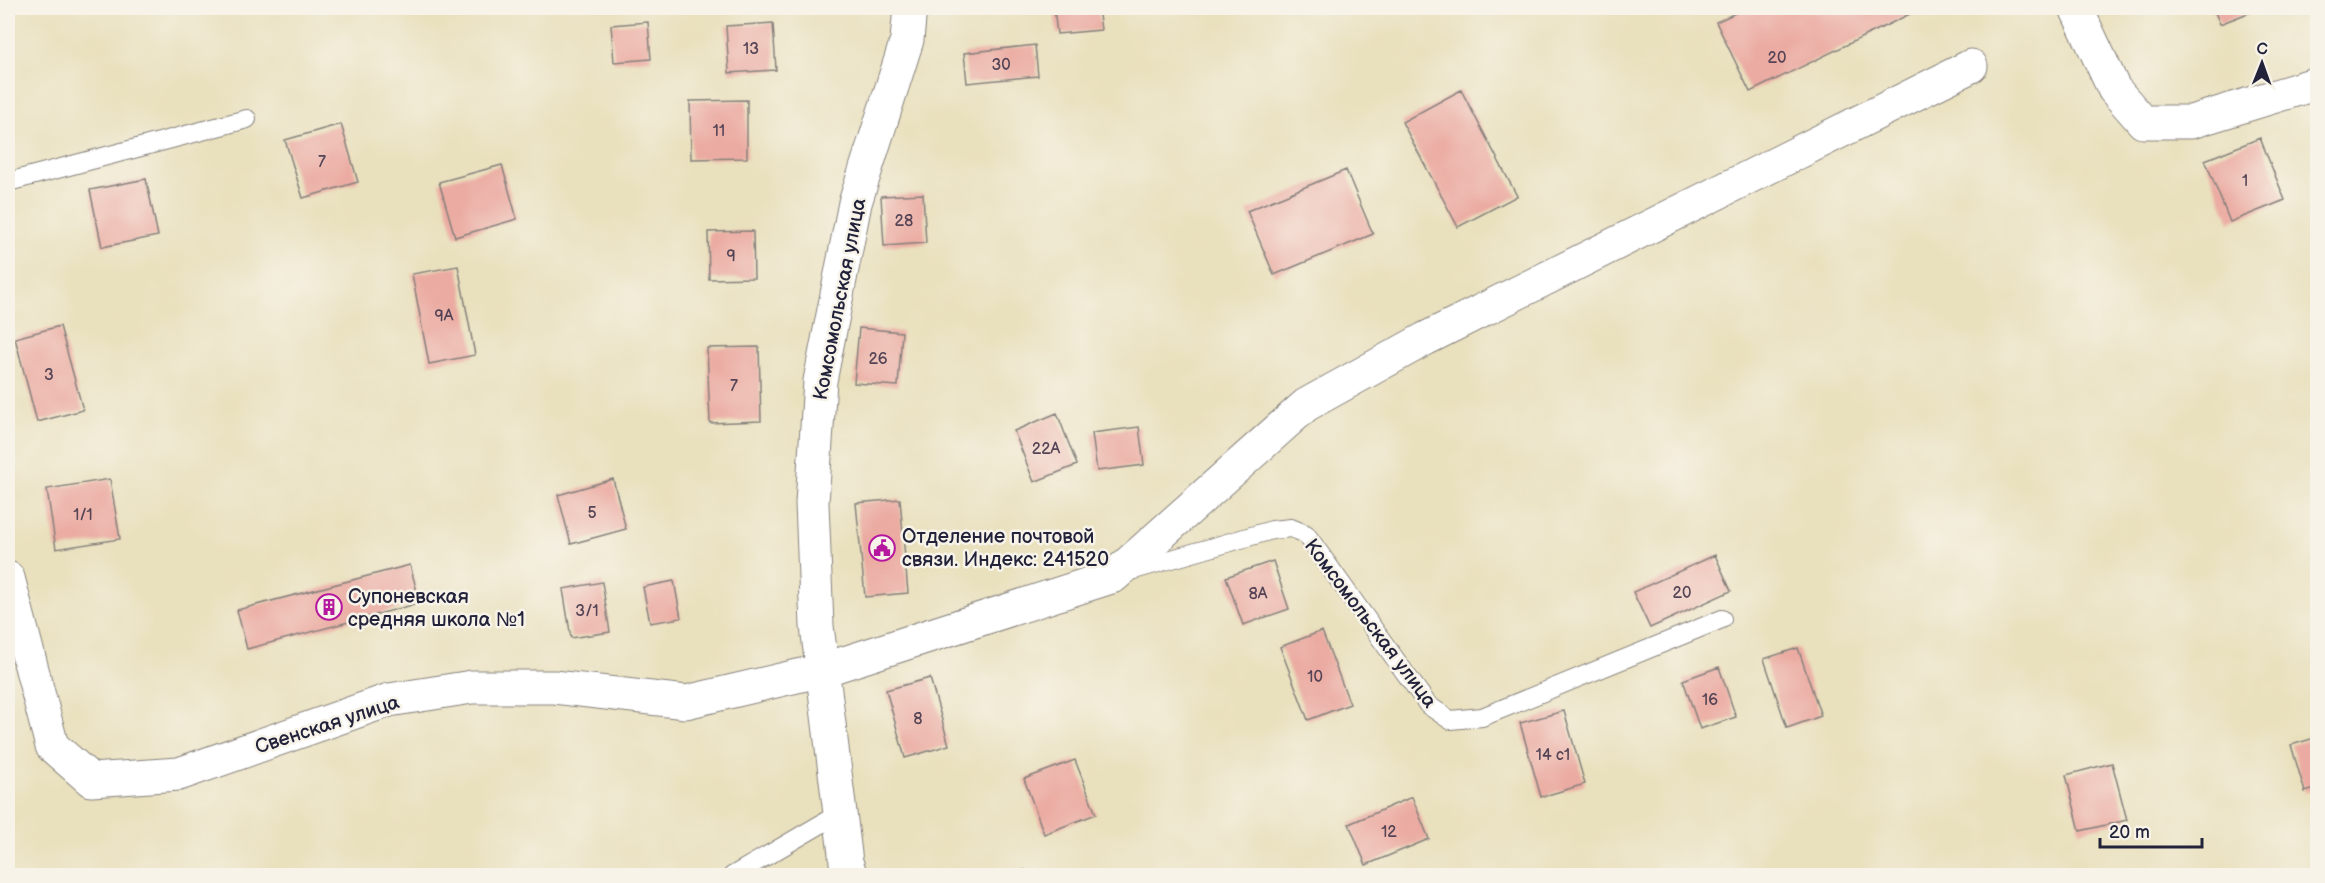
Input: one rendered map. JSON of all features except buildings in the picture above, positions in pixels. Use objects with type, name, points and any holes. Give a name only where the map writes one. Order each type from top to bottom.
[{"type":"street","name":"Комсомольская улица","points":[[851,876],[846,862],[817,626],[812,503],[820,381],[855,203],[907,40],[910,8]]},
{"type":"street","points":[[2076,8],[2114,89],[2143,122],[2191,122],[2318,83]]},
{"type":"street","name":"Комсомольская улица","points":[[823,670],[1114,576],[1306,405],[1425,339],[1971,66]]},
{"type":"street","name":"Свенская улица","points":[[8,578],[52,746],[92,780],[179,774],[389,700],[472,687],[554,687],[686,702],[823,670]]},
{"type":"lane","points":[[8,182],[248,119]]},
{"type":"lane","name":"Комсомольская улица","points":[[1114,576],[1272,530],[1291,528],[1306,534],[1428,705],[1450,720],[1482,717],[1722,619]]},
{"type":"lane","points":[[732,876],[840,813]]},
{"type":"place","name":"Отделение почтовой связи. Индекс: 241520","points":[[882,548]]},
{"type":"place","name":"Супоневская средняя школа №1","points":[[329,607]]}]
